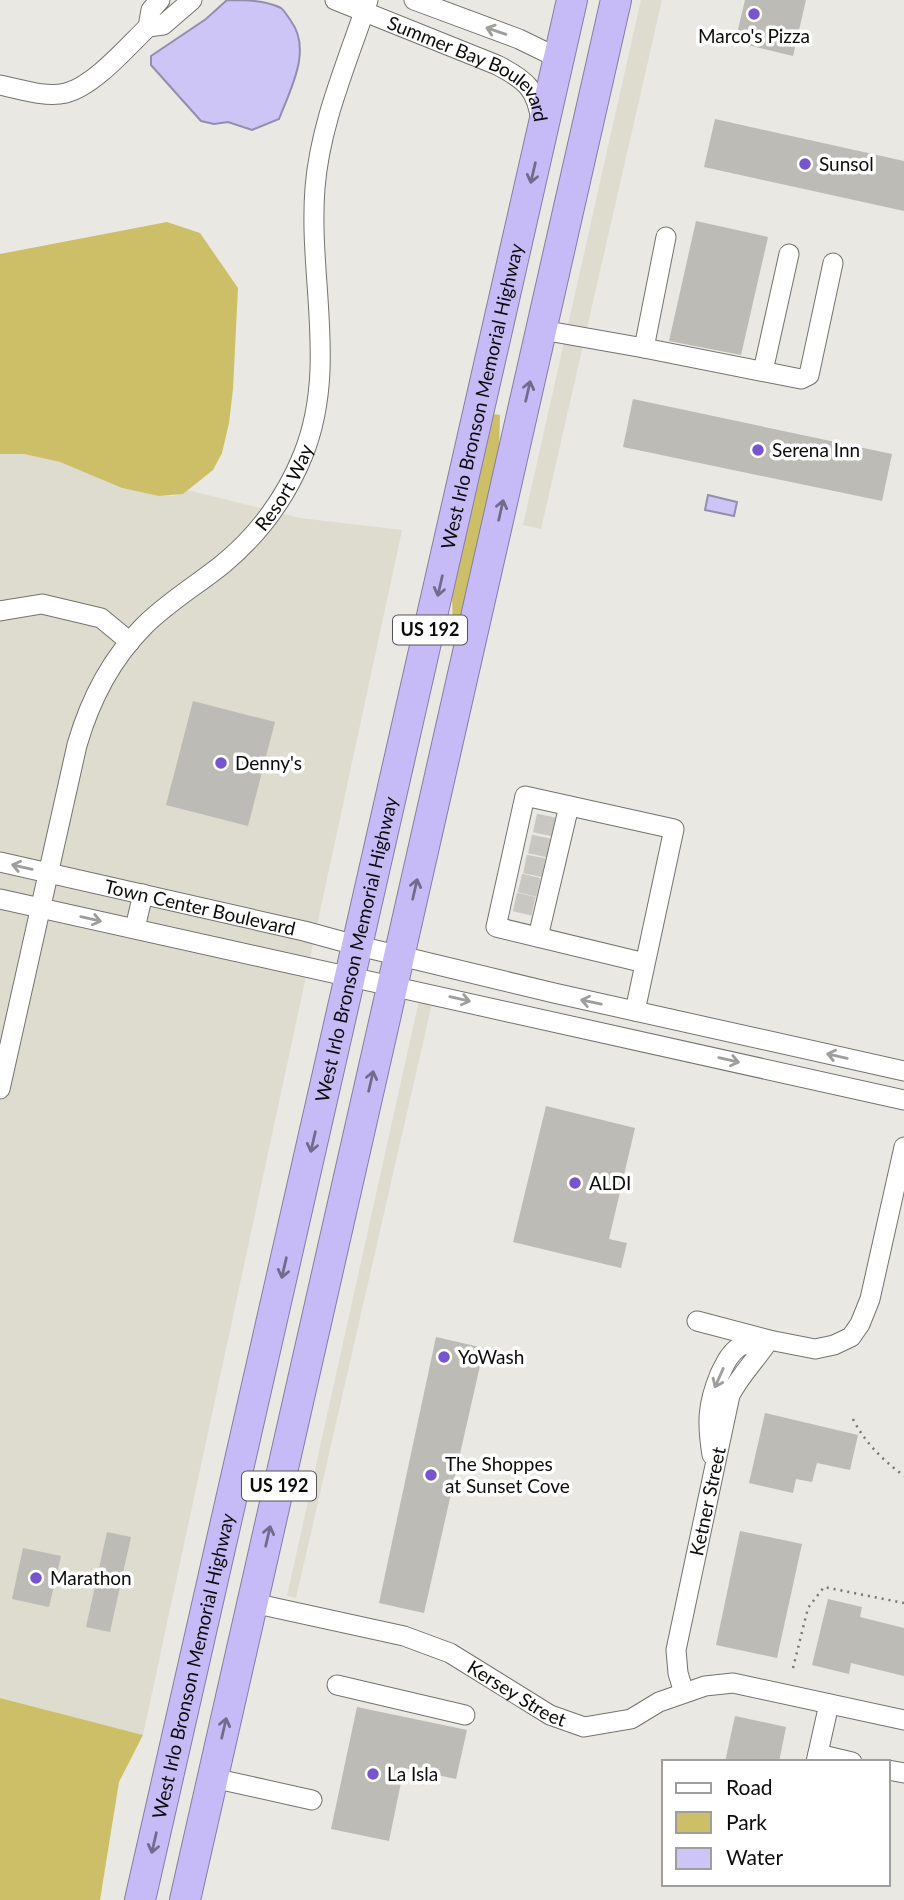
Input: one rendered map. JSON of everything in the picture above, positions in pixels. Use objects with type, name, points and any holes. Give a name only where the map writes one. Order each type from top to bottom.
[{"type":"highway","name":"West Irlo Bronson Memorial Highway","points":[[140,1900],[359,946],[558,58],[574,0]]},
{"type":"highway","points":[[574,0],[587,61],[599,76]]},
{"type":"highway","name":"US 192","points":[[186,1900],[616,0]]},
{"type":"highway","points":[[558,58],[571,110],[575,181]]},
{"type":"highway","points":[[229,1516],[235,1563],[242,1587],[253,1603]]},
{"type":"street","points":[[148,27],[151,10],[160,0]]},
{"type":"street","points":[[0,85],[40,94],[65,94],[81,87],[148,27],[163,24],[192,0]]},
{"type":"street","name":"Summer Bay Boulevard","points":[[335,0],[366,6],[516,75],[531,88],[536,97],[541,119],[541,137]]},
{"type":"street","name":"Summer Bay Boulevard","points":[[414,0],[519,39],[558,58]]},
{"type":"street","name":"Resort Way","points":[[0,1089],[82,729],[96,693],[130,642],[156,615],[222,565],[250,538],[281,498],[304,454],[315,416],[321,372],[315,210],[317,170],[326,129],[366,6]]},
{"type":"street","points":[[643,348],[666,237]]},
{"type":"street","points":[[763,371],[789,254]]},
{"type":"street","points":[[542,330],[801,379],[809,375],[833,263]]},
{"type":"street","points":[[0,611],[42,604],[101,618],[130,642]]},
{"type":"street","points":[[538,937],[550,869],[538,846],[543,825],[525,796],[674,829],[635,1011]]},
{"type":"street","points":[[569,806],[543,825],[538,846],[518,862],[511,891],[496,927],[645,963]]},
{"type":"street","name":"Town Center Boulevard","points":[[0,862],[359,946],[396,970]]},
{"type":"street","points":[[135,928],[143,894]]},
{"type":"street","name":"Town Center Boulevard","points":[[0,899],[352,975],[396,970]]},
{"type":"street","points":[[396,970],[554,993],[904,1071]]},
{"type":"street","points":[[396,970],[547,1019],[904,1100]]},
{"type":"street","points":[[547,1019],[554,993]]},
{"type":"street","points":[[691,1052],[698,1025]]},
{"type":"street","points":[[696,1321],[815,1349],[834,1345],[851,1337],[860,1324],[870,1298],[904,1147]]},
{"type":"street","name":"Ketner Street","points":[[684,1693],[678,1673],[676,1650],[730,1395],[741,1374],[758,1357],[769,1340]]},
{"type":"street","name":"Kersey Street","points":[[253,1603],[404,1636],[450,1653],[550,1715],[584,1727],[631,1719],[659,1702],[684,1693],[705,1686],[733,1683],[904,1720]]},
{"type":"street","points":[[337,1685],[466,1715]]},
{"type":"street","points":[[829,1704],[817,1758],[834,1760]]},
{"type":"street","points":[[213,1778],[312,1800]]},
{"type":"path","points":[[853,1419],[868,1444],[885,1462],[904,1476]]},
{"type":"path","points":[[793,1668],[808,1608],[824,1587],[904,1603]]},
{"type":"shaded area","points":[[641,0],[662,0],[541,529],[523,525]]},
{"type":"shaded area","points":[[0,454],[24,454],[60,462],[122,488],[159,496],[174,496],[187,490],[300,518],[402,530],[143,1735],[0,1698]]},
{"type":"shaded area","points":[[420,996],[433,999],[296,1598],[287,1596]]},
{"type":"green space","points":[[167,222],[200,233],[238,288],[229,423],[222,453],[213,470],[183,494],[159,496],[122,488],[60,462],[24,454],[0,454],[0,254]]},
{"type":"green space","points":[[493,414],[500,415],[499,452],[460,623],[453,629],[452,598]]},
{"type":"green space","points":[[0,1698],[143,1735],[119,1782],[100,1900],[0,1900]]},
{"type":"water","points":[[227,0],[261,2],[281,8],[297,32],[300,44],[294,82],[279,119],[252,130],[228,122],[214,124],[201,121],[151,65],[151,56],[206,19]]},
{"type":"water","points":[[708,495],[737,502],[734,516],[705,510]]},
{"type":"building","points":[[745,0],[806,0],[793,56],[735,42]]},
{"type":"building","name":"Sunsol","points":[[715,119],[904,161],[904,211],[704,167]]},
{"type":"building","points":[[696,221],[768,237],[741,355],[669,341]]},
{"type":"building","name":"Serena Inn","points":[[633,399],[892,454],[882,501],[623,447]]},
{"type":"building","name":"Denny's","points":[[193,701],[275,722],[248,826],[166,805]]},
{"type":"building","name":"ALDI","points":[[546,1106],[635,1128],[609,1239],[627,1243],[621,1268],[513,1242]]},
{"type":"building","name":"The Shoppes at Sunset Cove","points":[[436,1337],[484,1348],[424,1613],[379,1603]]},
{"type":"building","points":[[765,1413],[858,1435],[850,1470],[817,1463],[812,1482],[796,1479],[793,1493],[749,1483]]},
{"type":"building","points":[[740,1531],[802,1544],[777,1658],[716,1645]]},
{"type":"building","name":"Marathon","points":[[107,1532],[131,1537],[110,1632],[86,1627]]},
{"type":"building","name":"Marathon","points":[[23,1548],[61,1556],[49,1607],[12,1599]]},
{"type":"building","points":[[828,1599],[862,1607],[860,1617],[904,1628],[904,1676],[851,1663],[849,1674],[812,1665]]},
{"type":"building","name":"La Isla","points":[[357,1707],[467,1730],[456,1779],[404,1768],[389,1841],[331,1829]]},
{"type":"building","points":[[735,1716],[786,1727],[779,1760],[725,1760]]},
{"type":"tunnel","points":[[535,823],[554,827]]},
{"type":"tunnel","points":[[530,844],[549,848]]},
{"type":"tunnel","points":[[525,864],[546,868]]},
{"type":"tunnel","points":[[520,883],[541,888]]},
{"type":"tunnel","points":[[515,902],[537,907]]},
{"type":"place","name":"Marco's Pizza","points":[[754,14]]},
{"type":"place","name":"Sunsol","points":[[805,164]]},
{"type":"place","name":"Serena Inn","points":[[758,450]]},
{"type":"place","name":"Denny's","points":[[221,763]]},
{"type":"place","name":"ALDI","points":[[575,1183]]},
{"type":"place","name":"YoWash","points":[[444,1357]]},
{"type":"place","name":"The Shoppes at Sunset Cove","points":[[431,1475]]},
{"type":"place","name":"Marathon","points":[[36,1578]]},
{"type":"place","name":"La Isla","points":[[373,1774]]}]
